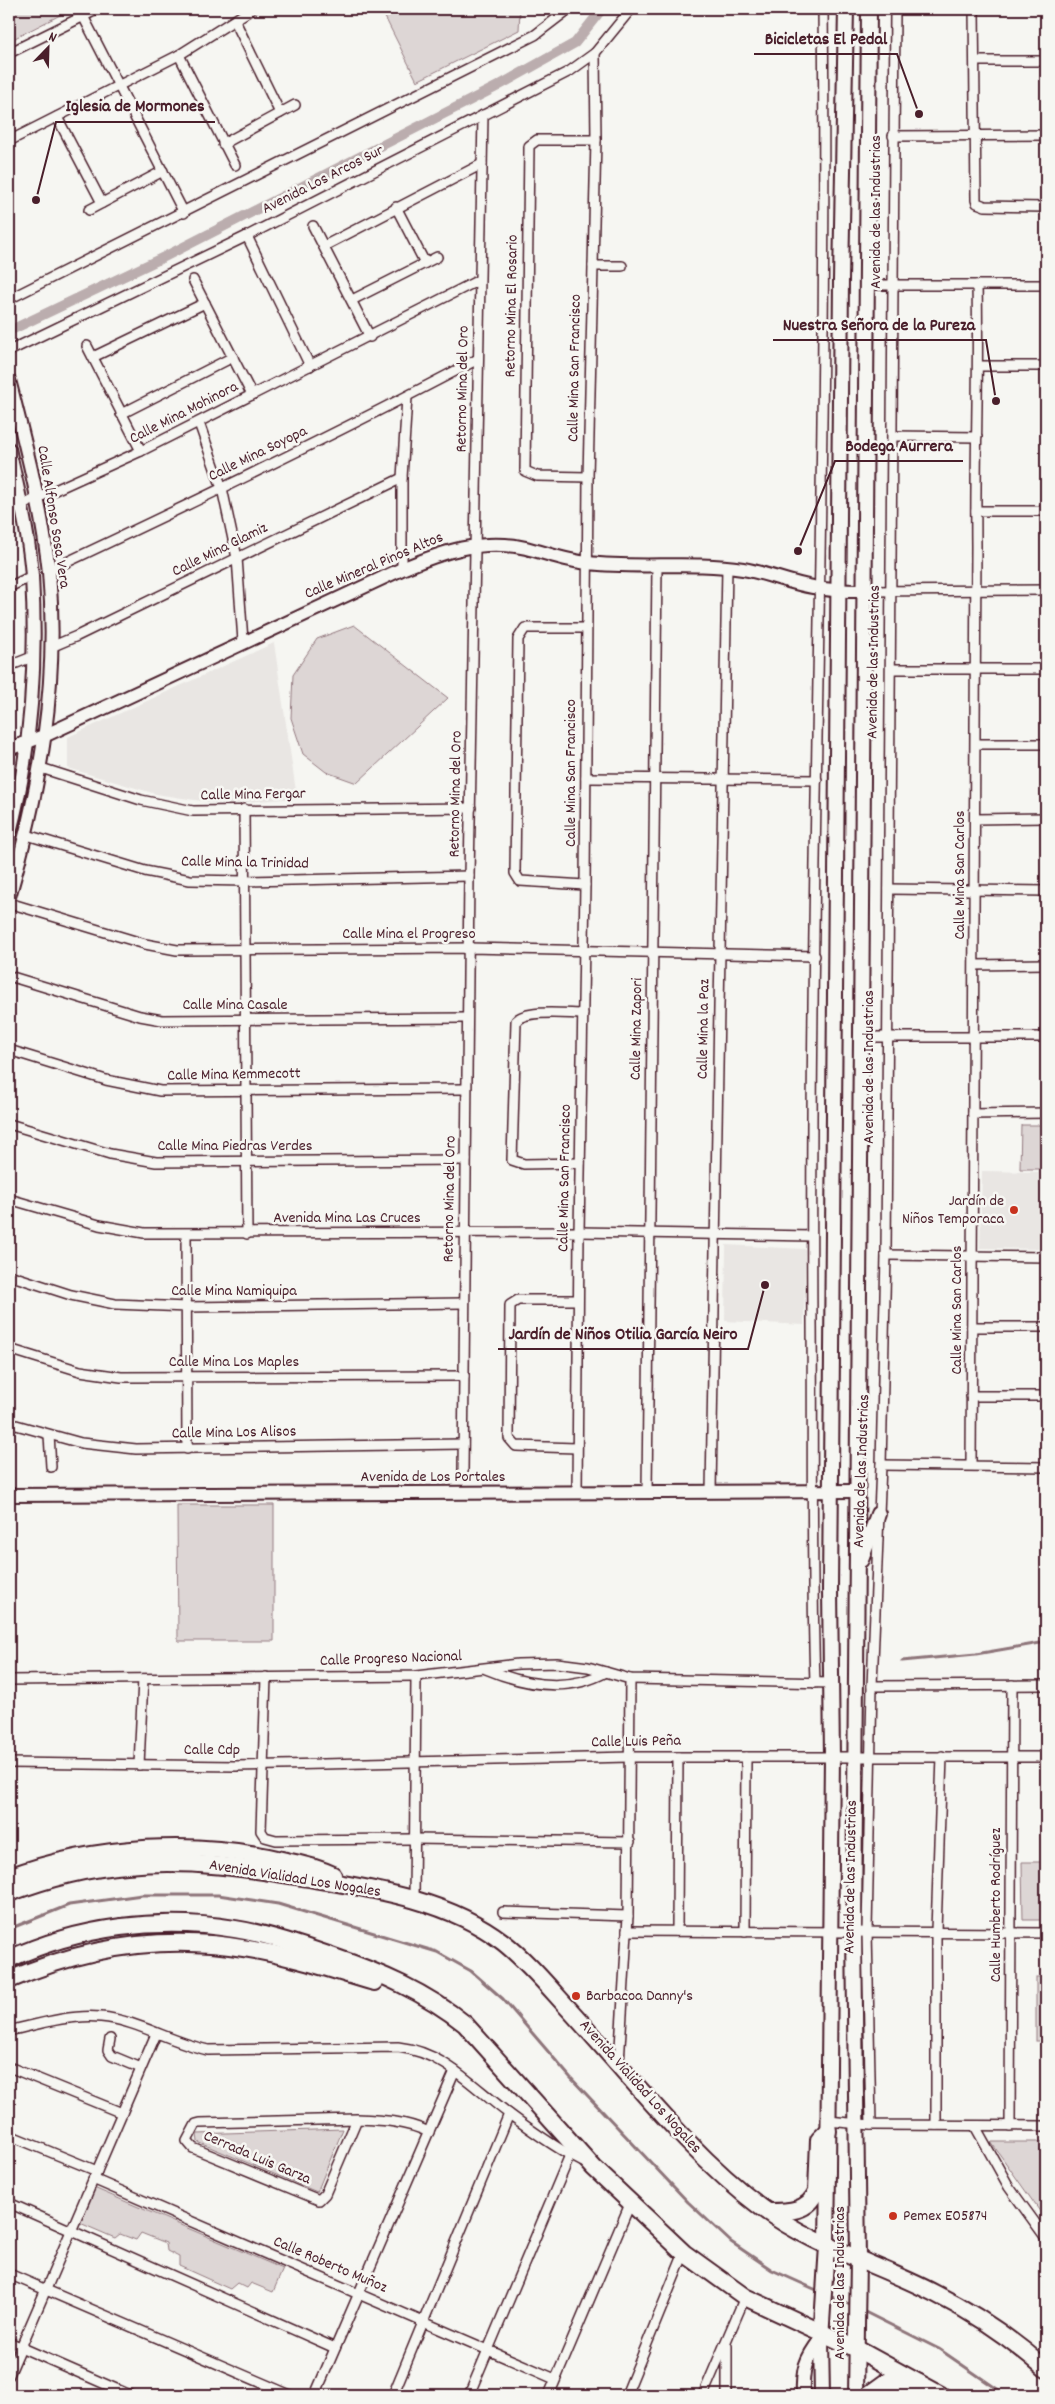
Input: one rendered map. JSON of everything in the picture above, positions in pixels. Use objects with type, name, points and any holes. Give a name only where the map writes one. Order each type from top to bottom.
[{"type":"highway","points":[[9,1877],[29,1870],[99,1854],[154,1849],[218,1848],[258,1854],[313,1867],[332,1874],[348,1884]]},
{"type":"highway","name":"Avenida Vialidad Los Nogales","points":[[9,1893],[29,1885],[80,1872],[125,1865],[180,1862],[220,1864],[348,1884],[414,1900],[473,1923],[502,1942],[531,1968],[619,2063],[688,2143],[766,2212],[827,2246],[943,2298],[988,2324],[1025,2350],[1046,2369]]},
{"type":"highway","points":[[11,1958],[70,1937],[115,1928],[169,1924],[204,1925],[236,1929],[297,1945],[379,1974],[419,1992],[441,2005],[465,2024],[594,2168],[684,2253],[745,2297],[821,2336],[857,2349],[941,2395]]},
{"type":"highway","points":[[9,1980],[41,1966],[101,1950],[148,1944],[206,1943],[251,1949],[395,1988],[419,1992]]},
{"type":"highway","points":[[766,2212],[789,2212],[800,2209],[808,2205],[815,2197],[817,2191],[819,2140],[828,2126]]},
{"type":"highway","points":[[868,2395],[886,2382],[920,2383]]},
{"type":"main road","name":"Avenida de las Industrias","points":[[822,2395],[821,2336],[827,2246],[832,1756],[831,1491],[841,280],[846,9]]},
{"type":"main road","name":"Avenida de las Industrias","points":[[856,2395],[858,2260],[856,2123],[860,1931],[856,1756],[869,9]]},
{"type":"main road","name":"Calle Alfonso Sosa Vera","points":[[9,380],[37,499],[48,571],[51,647],[46,734],[41,768],[27,835],[9,896]]},
{"type":"main road","points":[[9,449],[21,505],[32,576],[32,657],[26,742],[23,772],[9,836]]},
{"type":"main road","name":"Calle Mineral Pinos Altos","points":[[9,748],[46,734],[243,641],[402,569],[432,557],[476,545],[499,544],[524,548],[588,563],[727,567],[762,573],[818,588],[839,591],[865,591]]},
{"type":"main road","name":"Avenida de Los Portales","points":[[9,1495],[858,1491]]},
{"type":"main road","points":[[858,1570],[878,1514]]},
{"type":"main road","name":"Avenida de las Industrias","points":[[803,2395],[804,2366],[821,2336]]},
{"type":"street","points":[[9,53],[98,9]]},
{"type":"street","points":[[9,141],[179,55],[252,9]]},
{"type":"street","name":"Avenida Los Arcos Sur","points":[[9,299],[536,35],[569,9]]},
{"type":"street","name":"Avenida Los Arcos Sur","points":[[9,351],[247,236],[570,71],[595,53],[631,9]]},
{"type":"street","points":[[815,1683],[811,1492],[811,1236],[818,588],[824,265],[823,9]]},
{"type":"street","name":"Avenida de las Industrias","points":[[871,2125],[860,1931],[870,1756],[881,1465],[886,1256],[886,1038],[892,592],[895,9]]},
{"type":"street","points":[[974,9],[977,203],[985,206],[1046,207]]},
{"type":"street","points":[[83,16],[184,213]]},
{"type":"street","points":[[234,21],[280,114]]},
{"type":"street","name":"Calle Mina San Francisco","points":[[577,1492],[588,477],[596,140],[595,53]]},
{"type":"street","points":[[179,55],[235,166]]},
{"type":"street","points":[[975,61],[1046,61]]},
{"type":"street","points":[[223,144],[295,105]]},
{"type":"street","name":"Retorno Mina del Oro","points":[[463,1472],[469,876],[483,115]]},
{"type":"street","points":[[57,116],[102,203]]},
{"type":"street","points":[[893,136],[1046,135]]},
{"type":"street","name":"Retorno Mina El Rosario","points":[[588,477],[536,476],[525,471],[529,146],[537,140],[596,140]]},
{"type":"street","points":[[324,246],[482,164]]},
{"type":"street","points":[[89,210],[162,171]]},
{"type":"street","points":[[396,207],[425,263]]},
{"type":"street","points":[[313,226],[370,337]]},
{"type":"street","points":[[247,236],[310,366]]},
{"type":"street","points":[[352,300],[437,257]]},
{"type":"street","points":[[593,266],[622,266]]},
{"type":"street","points":[[193,280],[252,395]]},
{"type":"street","name":"Calle Mina Mohinora","points":[[9,511],[199,423],[479,280]]},
{"type":"street","points":[[867,285],[1046,286]]},
{"type":"street","name":"Calle Mina San Carlos","points":[[970,1465],[976,819],[977,285]]},
{"type":"street","points":[[93,357],[205,303]]},
{"type":"street","points":[[87,346],[141,451]]},
{"type":"street","points":[[121,414],[233,357]]},
{"type":"street","name":"Calle Mina Soyopa","points":[[48,571],[407,397],[478,359]]},
{"type":"street","points":[[978,366],[1046,366]]},
{"type":"street","points":[[402,569],[402,478],[407,397]]},
{"type":"street","points":[[199,423],[222,488],[237,558],[243,641]]},
{"type":"street","points":[[893,436],[977,437]]},
{"type":"street","name":"Calle Mina Glamiz","points":[[51,647],[402,478]]},
{"type":"street","points":[[976,512],[1046,511]]},
{"type":"street","name":"Calle Mina Zapori","points":[[646,1492],[654,954],[657,566]]},
{"type":"street","name":"Calle Mina la Paz","points":[[711,1492],[721,778],[727,567]]},
{"type":"street","points":[[9,587],[32,576]]},
{"type":"street","points":[[865,591],[1046,590]]},
{"type":"street","points":[[585,884],[520,881],[515,873],[518,639],[525,628],[586,628]]},
{"type":"street","points":[[9,666],[32,657]]},
{"type":"street","points":[[891,669],[1046,669]]},
{"type":"street","points":[[976,744],[1046,744]]},
{"type":"street","name":"Calle Mina Fergar","points":[[41,768],[150,802],[192,811],[471,808]]},
{"type":"street","points":[[586,778],[816,780]]},
{"type":"street","points":[[244,810],[247,1234]]},
{"type":"street","points":[[976,819],[1046,818]]},
{"type":"street","name":"Calle Mina la Trinidad","points":[[27,835],[168,877],[244,881],[469,876]]},
{"type":"street","points":[[889,890],[1046,891]]},
{"type":"street","name":"Calle Mina el Progreso","points":[[9,903],[160,948],[469,948],[654,954],[815,956]]},
{"type":"street","points":[[975,964],[1046,964]]},
{"type":"street","name":"Calle Mina Casale","points":[[9,976],[140,1016],[189,1021],[467,1018]]},
{"type":"street","points":[[580,1163],[524,1164],[512,1160],[516,1021],[520,1017],[531,1014],[583,1014]]},
{"type":"street","points":[[860,1037],[1046,1037]]},
{"type":"street","name":"Calle Mina Kemmecott","points":[[9,1050],[133,1087],[160,1092],[246,1089],[466,1089]]},
{"type":"street","points":[[973,1114],[1046,1113]]},
{"type":"street","name":"Calle Mina Piedras Verdes","points":[[9,1124],[85,1148],[132,1159],[156,1162],[466,1160]]},
{"type":"street","name":"Avenida Mina Las Cruces","points":[[9,1198],[123,1231],[186,1234],[579,1232],[811,1236]]},
{"type":"street","points":[[186,1234],[187,1449]]},
{"type":"street","points":[[886,1256],[1046,1257]]},
{"type":"street","name":"Calle Mina Namiquipa","points":[[9,1275],[71,1295],[115,1304],[187,1307],[464,1303]]},
{"type":"street","points":[[576,1448],[516,1446],[509,1438],[510,1305],[518,1300],[578,1300]]},
{"type":"street","points":[[972,1327],[1046,1327]]},
{"type":"street","name":"Calle Mina Los Maples","points":[[9,1349],[80,1371],[100,1374],[187,1378],[464,1376]]},
{"type":"street","points":[[971,1396],[1046,1396]]},
{"type":"street","name":"Calle Mina Los Alisos","points":[[9,1423],[49,1435],[103,1446],[187,1449],[463,1444]]},
{"type":"street","points":[[49,1435],[51,1467]]},
{"type":"street","points":[[881,1465],[1046,1467]]},
{"type":"street","name":"Calle Progreso Nacional","points":[[9,1680],[416,1676],[518,1664],[557,1663],[573,1664],[630,1679],[832,1683]]},
{"type":"street","points":[[486,1669],[521,1682],[546,1684],[570,1684],[595,1679],[606,1672]]},
{"type":"street","points":[[414,1900],[416,1676]]},
{"type":"street","points":[[266,1677],[261,1831],[265,1837],[276,1840],[414,1839],[630,1842]]},
{"type":"street","points":[[139,1765],[143,1679]]},
{"type":"street","points":[[619,2063],[628,1916],[630,1679]]},
{"type":"street","name":"Calle Humberto Rodríguez","points":[[1010,2126],[1012,1685]]},
{"type":"street","points":[[872,1686],[1046,1685]]},
{"type":"street","points":[[856,1756],[1046,1757]]},
{"type":"street","name":"Calle Luis Peña","points":[[416,1761],[629,1757],[856,1756]]},
{"type":"street","points":[[936,2126],[936,1931],[942,1756]]},
{"type":"street","points":[[677,1931],[678,1757]]},
{"type":"street","points":[[745,1932],[746,1757]]},
{"type":"street","name":"Calle Cdp","points":[[9,1763],[139,1765],[416,1761]]},
{"type":"street","points":[[503,1912],[628,1916]]},
{"type":"street","points":[[627,1931],[830,1931]]},
{"type":"street","name":"Avenida de las Industrias","points":[[830,1931],[860,1931]]},
{"type":"street","points":[[860,1931],[1046,1932]]},
{"type":"street","points":[[9,2031],[53,2021],[101,2017],[132,2024],[190,2047],[208,2050],[398,2046],[417,2049],[435,2057],[509,2114],[570,2155],[594,2168]]},
{"type":"street","points":[[9,2375],[156,2034]]},
{"type":"street","points":[[110,2039],[108,2050],[112,2056],[141,2068]]},
{"type":"street","points":[[9,2067],[122,2113]]},
{"type":"street","points":[[316,2395],[455,2071]]},
{"type":"street","points":[[392,2395],[509,2114]]},
{"type":"street","name":"Cerrada Luis Garza","points":[[357,2120],[325,2194],[319,2200],[193,2148],[188,2142],[198,2123],[357,2120],[398,2121],[429,2132]]},
{"type":"street","points":[[828,2126],[856,2123],[871,2125],[1046,2126]]},
{"type":"street","points":[[975,2126],[1009,2186],[1046,2238]]},
{"type":"street","name":"Calle Roberto Muñoz","points":[[9,2135],[359,2294],[555,2380]]},
{"type":"street","points":[[469,2395],[570,2155]]},
{"type":"street","points":[[9,2203],[335,2348]]},
{"type":"street","points":[[549,2395],[630,2204]]},
{"type":"street","points":[[626,2395],[684,2253]]},
{"type":"street","points":[[9,2274],[290,2395]]},
{"type":"street","points":[[703,2395],[745,2297]]},
{"type":"street","points":[[727,2341],[727,2395]]},
{"type":"street","points":[[9,2342],[130,2395]]},
{"type":"shaded area","points":[[9,9],[72,9],[9,41]]},
{"type":"shaded area","points":[[381,9],[520,9],[519,30],[417,81]]},
{"type":"shaded area","points":[[354,625],[448,698],[357,783],[326,772],[303,754],[291,718],[293,675],[317,639]]},
{"type":"shaded area","points":[[274,643],[297,798],[221,804],[156,794],[68,768],[68,737]]},
{"type":"shaded area","points":[[1021,1125],[1046,1125],[1046,1169],[1020,1169]]},
{"type":"shaded area","name":"Jardín de Niños Temporaca","points":[[982,1171],[1046,1172],[1046,1249],[980,1248]]},
{"type":"shaded area","points":[[726,1245],[805,1249],[804,1325],[725,1321]]},
{"type":"shaded area","points":[[177,1505],[274,1505],[274,1641],[178,1641]]},
{"type":"shaded area","points":[[1022,1862],[1046,1862],[1046,1920],[1023,1920]]},
{"type":"shaded area","points":[[1036,1977],[1046,1977],[1046,2041],[1036,2041]]},
{"type":"shaded area","points":[[343,2129],[317,2192],[198,2142],[197,2134]]},
{"type":"shaded area","points":[[991,2142],[1046,2142],[1046,2220]]},
{"type":"shaded area","points":[[94,2188],[283,2269],[273,2292],[251,2283],[247,2288],[237,2283],[230,2289],[179,2266],[179,2257],[167,2251],[166,2243],[141,2233],[136,2240],[120,2234],[115,2238],[80,2223]]},
{"type":"waterway","points":[[9,331],[164,257],[498,86],[575,43],[602,9]]},
{"type":"waterway","points":[[902,1661],[976,1654],[1046,1642]]},
{"type":"waterway","points":[[9,1929],[69,1905],[142,1895],[218,1895],[278,1904],[437,1952],[471,1971],[503,1999],[570,2077],[688,2202],[731,2242],[772,2270],[821,2292]]},
{"type":"waterway","points":[[829,2296],[853,2306]]},
{"type":"waterway","points":[[861,2310],[939,2349],[1006,2395]]},
{"type":"place","name":"Bicicletas El Pedal","points":[[919,114]]},
{"type":"place","name":"Iglesia de Mormones","points":[[36,200]]},
{"type":"place","name":"Nuestra Señora de la Pureza","points":[[996,401]]},
{"type":"place","name":"Bodega Aurrera","points":[[798,551]]},
{"type":"place","name":"Jardín de Niños Temporaca","points":[[1014,1210]]},
{"type":"place","name":"Jardín de Niños Otilia García Neiro","points":[[765,1285]]},
{"type":"place","name":"Barbacoa Danny's","points":[[576,1996]]},
{"type":"place","name":"Pemex E05874","points":[[893,2216]]}]
